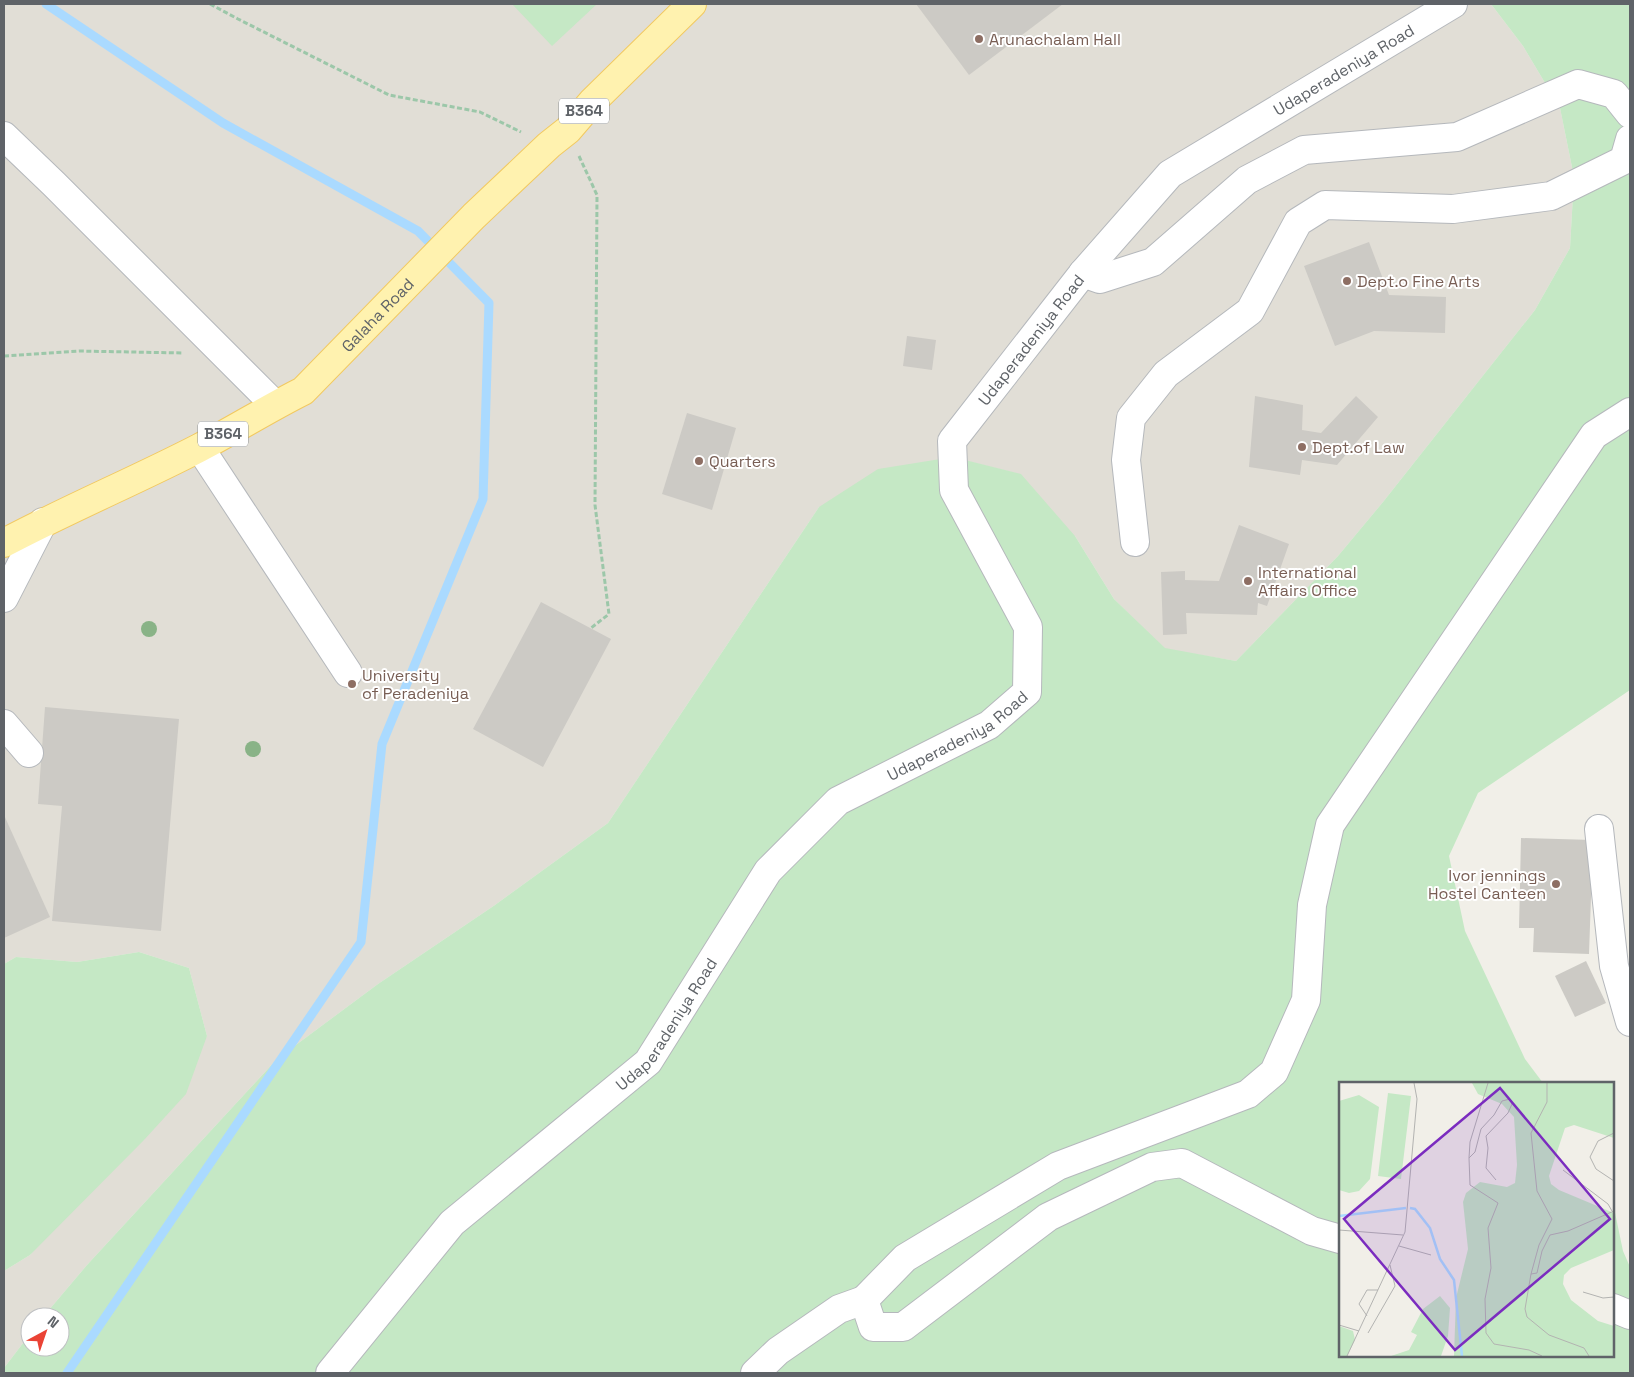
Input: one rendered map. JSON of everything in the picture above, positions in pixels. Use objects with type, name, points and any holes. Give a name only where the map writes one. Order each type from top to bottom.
[{"type":"main road","name":"Galaha Road","points":[[4,543],[43,522],[200,448],[303,391],[474,216],[558,138],[692,4]]},
{"type":"street","name":"Udaperadeniya Road","points":[[330,1373],[452,1223],[648,1062],[768,871],[838,801],[989,725],[1027,692],[1028,627],[954,490],[952,441],[1083,273],[1170,174],[1453,4]]},
{"type":"street","points":[[1083,273],[1100,279],[1153,262],[1247,180],[1304,150],[1456,137],[1578,84],[1614,94],[1630,114]]},
{"type":"street","points":[[4,136],[275,405]]},
{"type":"street","points":[[1135,542],[1126,460],[1131,418],[1166,374],[1250,311],[1298,222],[1325,205],[1453,209],[1551,196],[1624,160],[1630,139]]},
{"type":"street","points":[[755,1373],[778,1351],[839,1309],[864,1300],[905,1258],[1058,1166],[1248,1094],[1274,1072],[1306,1000],[1312,905],[1330,825],[1594,434],[1630,412]]},
{"type":"street","points":[[200,448],[348,673]]},
{"type":"street","points":[[4,598],[43,522]]},
{"type":"street","points":[[4,724],[29,753]]},
{"type":"street","points":[[1599,829],[1614,966],[1630,1022]]},
{"type":"street","points":[[864,1300],[873,1327],[903,1327],[1048,1217],[1152,1167],[1182,1163],[1312,1231],[1339,1239]]},
{"type":"street","points":[[1614,1308],[1630,1315]]},
{"type":"path","points":[[210,4],[238,20],[389,94],[480,112],[558,138],[597,195],[595,505],[609,614],[591,628]]},
{"type":"path","points":[[4,356],[79,351],[224,354]]},
{"type":"shaded area","name":"University of Peradeniya","points":[[4,4],[1491,4],[1523,46],[1560,108],[1574,177],[1570,248],[1535,310],[1338,556],[1236,661],[1165,649],[1114,599],[1075,536],[819,507],[608,823],[495,905],[378,984],[277,1059],[87,1265],[51,1307],[20,1307],[20,1347],[4,1368],[4,1271],[30,1255],[207,1036],[189,968],[139,952],[77,962],[16,957],[4,964]]},
{"type":"green space","points":[[512,4],[597,4],[552,46]]},
{"type":"green space","points":[[1491,4],[1630,4],[1630,690],[1478,793],[1449,856],[1465,931],[1525,1059],[1542,1082],[1339,1082],[1339,1357],[1614,1357],[1614,1208],[1623,1251],[1630,1267],[1630,1373],[4,1373],[4,1368],[20,1347],[20,1357],[70,1357],[70,1307],[51,1307],[87,1265],[277,1059],[378,984],[495,905],[608,823],[819,507],[878,469],[953,457],[1021,474],[1075,536],[1114,599],[1165,648],[1236,661],[1338,556],[1535,310],[1570,248],[1574,177],[1560,108],[1523,46]]},
{"type":"green space","points":[[139,952],[189,968],[207,1036],[186,1094],[144,1140],[30,1255],[4,1271],[4,964],[16,957],[77,962]]},
{"type":"building","name":"Arunachalam Hall","points":[[916,4],[1063,4],[969,75]]},
{"type":"building","name":"Dept.o Fine Arts","points":[[1369,242],[1389,295],[1446,297],[1445,333],[1374,331],[1335,346],[1304,266]]},
{"type":"building","points":[[907,336],[936,340],[932,370],[903,366]]},
{"type":"building","name":"Dept.of Law","points":[[1255,396],[1303,405],[1302,430],[1321,433],[1356,396],[1378,417],[1337,465],[1302,460],[1300,475],[1249,467]]},
{"type":"building","name":"Quarters","points":[[687,413],[736,428],[712,510],[662,494]]},
{"type":"building","name":"International Affairs Office","points":[[1239,525],[1289,544],[1267,606],[1258,603],[1257,615],[1186,613],[1187,634],[1163,635],[1161,572],[1185,571],[1185,580],[1219,581]]},
{"type":"building","points":[[541,602],[611,639],[543,767],[473,729]]},
{"type":"building","points":[[45,707],[179,719],[161,931],[52,921],[62,806],[38,804]]},
{"type":"building","points":[[4,815],[50,917],[4,938]]},
{"type":"building","name":"Ivor jennings Hostel Canteen","points":[[1521,838],[1593,840],[1589,954],[1533,952],[1534,928],[1519,928]]},
{"type":"building","points":[[1586,961],[1606,1003],[1575,1017],[1555,976]]},
{"type":"waterway","points":[[46,4],[223,123],[418,231],[489,303],[483,499],[382,744],[361,942],[67,1373]]},
{"type":"place","name":"Arunachalam Hall","points":[[979,39]]},
{"type":"place","name":"Dept.o Fine Arts","points":[[1347,281]]},
{"type":"place","name":"Dept.of Law","points":[[1302,447]]},
{"type":"place","name":"Quarters","points":[[699,461]]},
{"type":"place","name":"International Affairs Office","points":[[1248,581]]},
{"type":"place","name":"University of Peradeniya","points":[[352,684]]},
{"type":"place","name":"Ivor jennings Hostel Canteen","points":[[1556,884]]}]
